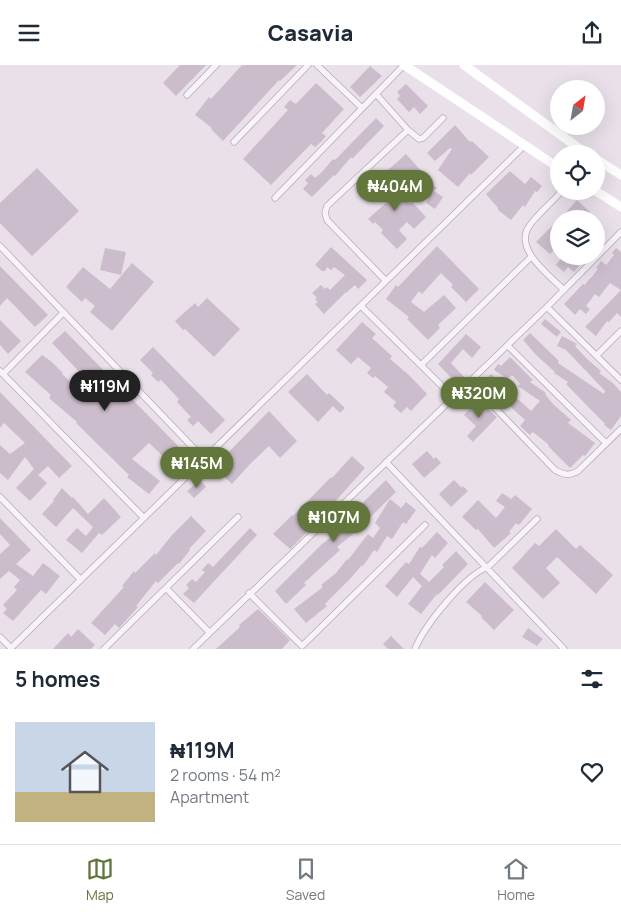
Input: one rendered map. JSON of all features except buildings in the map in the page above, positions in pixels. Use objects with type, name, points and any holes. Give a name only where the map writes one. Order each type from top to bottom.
[{"type":"street","points":[[187,95],[216,65]]},
{"type":"street","points":[[234,143],[308,65]]},
{"type":"street","points":[[317,65],[362,108]]},
{"type":"street","points":[[275,198],[404,65],[550,162]]},
{"type":"street","points":[[464,65],[575,145]]},
{"type":"street","points":[[376,94],[419,139],[423,138],[443,118]]},
{"type":"street","points":[[386,281],[327,220],[325,213],[327,206],[408,129]]},
{"type":"street","points":[[0,637],[11,649],[524,146]]},
{"type":"street","points":[[605,165],[621,175]]},
{"type":"street","points":[[605,197],[621,207]]},
{"type":"street","points":[[553,200],[529,226],[524,238],[525,247],[531,257],[564,290]]},
{"type":"street","points":[[193,649],[508,346],[621,232]]},
{"type":"street","points":[[0,246],[204,459]]},
{"type":"street","points":[[421,365],[531,257]]},
{"type":"street","points":[[361,306],[453,397]]},
{"type":"street","points":[[547,307],[621,380]]},
{"type":"street","points":[[64,312],[1,373],[144,518]]},
{"type":"street","points":[[597,355],[621,331]]},
{"type":"street","points":[[508,346],[606,443]]},
{"type":"street","points":[[470,381],[555,470],[562,474],[570,475],[578,471],[621,429]]},
{"type":"street","points":[[386,462],[564,649]]},
{"type":"street","points":[[0,497],[81,579]]},
{"type":"street","points":[[104,649],[238,517]]},
{"type":"street","points":[[415,649],[445,604],[478,571],[488,567],[537,519]]},
{"type":"street","points":[[250,593],[300,647],[425,525]]},
{"type":"street","points":[[166,588],[209,632]]}]
